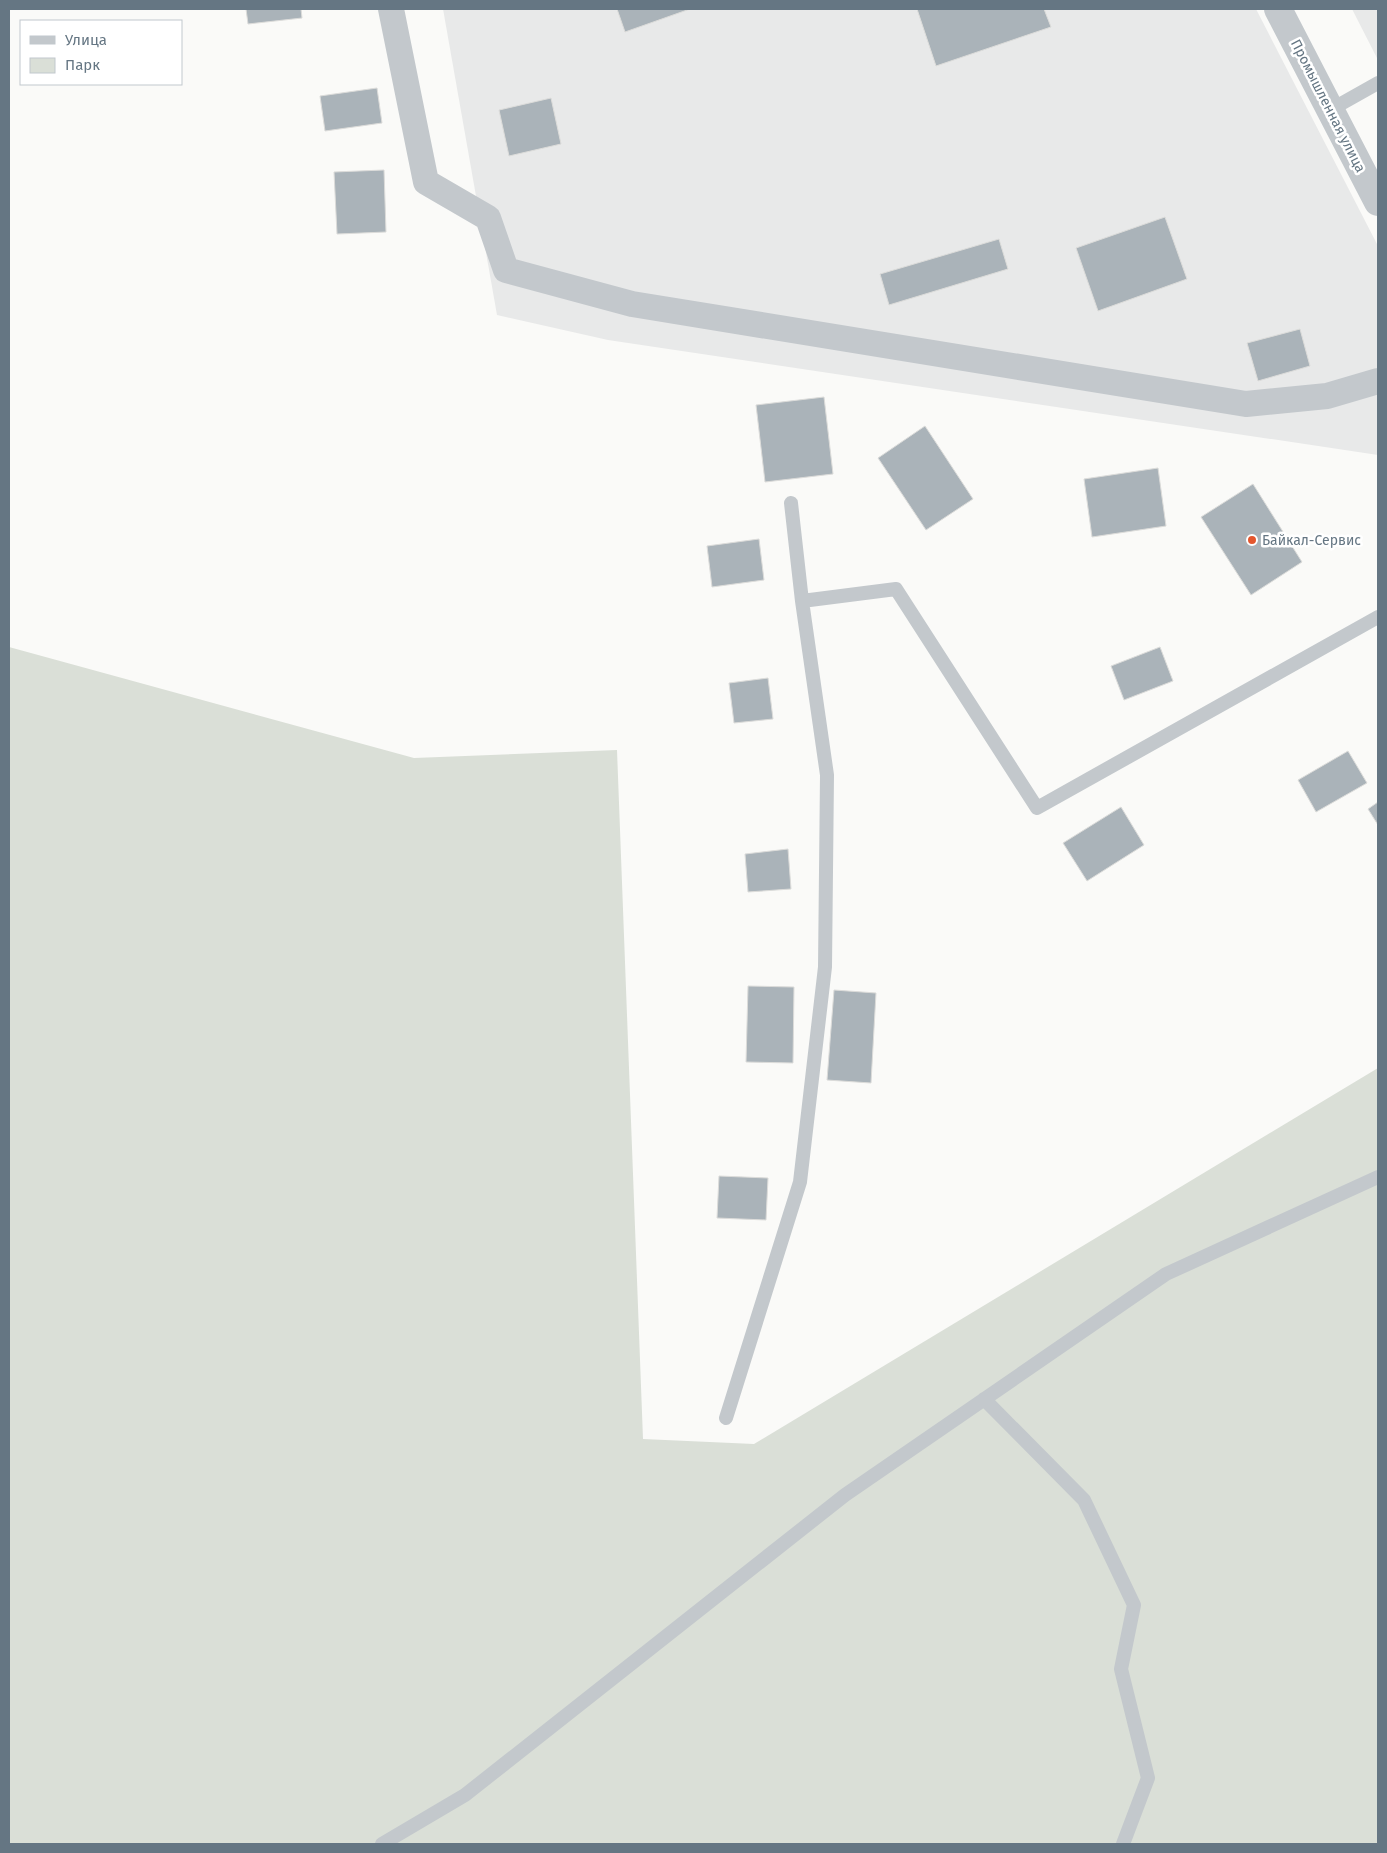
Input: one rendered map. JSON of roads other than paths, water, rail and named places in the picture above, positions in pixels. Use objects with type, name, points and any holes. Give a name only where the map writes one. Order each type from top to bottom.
[{"type":"street","points":[[391,9],[426,182],[488,218],[506,270],[632,304],[1246,404],[1326,396],[1378,382]]},
{"type":"street","name":"Промышленная улица","points":[[1278,9],[1378,202]]},
{"type":"lane","points":[[1330,110],[1378,83]]},
{"type":"lane","points":[[726,1418],[800,1182],[825,967],[828,775],[802,601],[790,503]]},
{"type":"lane","points":[[802,601],[896,589],[1037,808],[1378,617]]},
{"type":"lane","points":[[382,1844],[465,1795],[845,1494],[1166,1274],[1378,1177]]},
{"type":"lane","points":[[984,1399],[1084,1500],[1134,1605],[1121,1669],[1148,1778],[1123,1844]]},
{"type":"place","name":"Байкал-Сервис","points":[[1252,540]]}]
